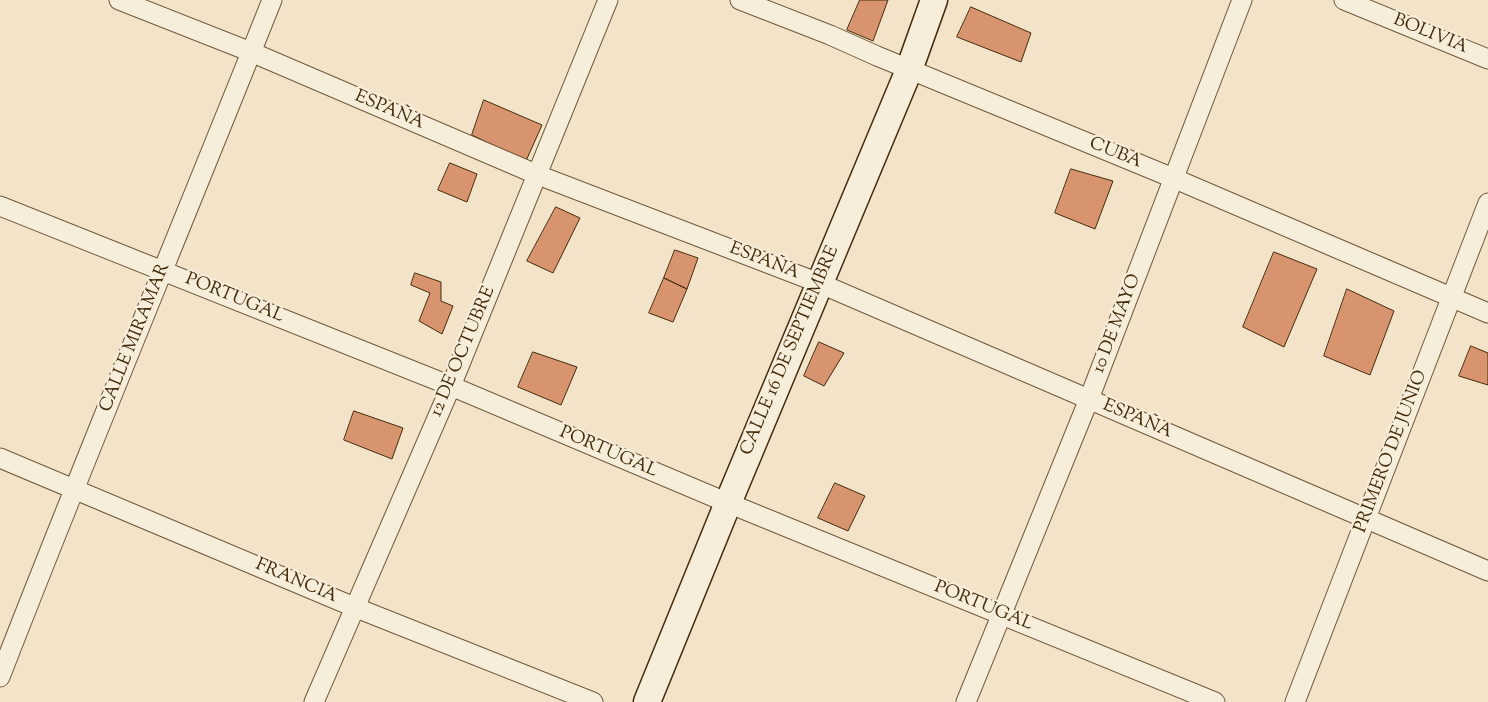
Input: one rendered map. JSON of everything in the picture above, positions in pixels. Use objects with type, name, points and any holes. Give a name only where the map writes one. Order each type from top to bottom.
[{"type":"street","name":"ESPAÑA","points":[[119,0],[251,52],[538,175],[819,283],[1488,571]]},
{"type":"street","name":"CALLE MIRAMAR","points":[[0,677],[73,489],[164,271],[272,0]]},
{"type":"street","name":"12 DE OCTUBRE","points":[[314,702],[450,386],[538,175],[608,0]]},
{"type":"street","name":"CUBA","points":[[740,0],[830,35],[909,70],[1174,178],[1488,313]]},
{"type":"street","name":"CALLE 16 DE SEPTIEMBRE","points":[[647,702],[819,283],[909,70],[934,0]]},
{"type":"street","name":"10 DE MAYO","points":[[966,702],[1000,614],[1089,399],[1242,0]]},
{"type":"street","name":"BOLIVIA","points":[[1344,0],[1488,59]]},
{"type":"street","name":"PRIMERO DE JUNIO","points":[[1295,702],[1488,203]]},
{"type":"street","name":"PORTUGAL","points":[[0,206],[450,386],[728,503],[1215,702]]},
{"type":"street","name":"FRANCIA","points":[[0,458],[354,606],[593,702]]},
{"type":"building","points":[[860,0],[888,0],[873,41],[847,30]]},
{"type":"building","points":[[971,7],[1031,33],[1021,62],[957,37]]},
{"type":"building","points":[[484,100],[542,125],[526,161],[472,135]]},
{"type":"building","points":[[450,163],[477,174],[467,202],[438,190]]},
{"type":"building","points":[[1071,169],[1113,181],[1095,229],[1055,213]]},
{"type":"building","points":[[556,207],[580,218],[553,273],[527,261]]},
{"type":"building","points":[[675,250],[698,258],[687,289],[664,278]]},
{"type":"building","points":[[1274,252],[1317,269],[1284,347],[1243,327]]},
{"type":"building","points":[[415,273],[441,282],[441,301],[453,306],[442,334],[419,321],[430,293],[411,285]]},
{"type":"building","points":[[664,278],[687,289],[673,322],[649,313]]},
{"type":"building","points":[[1347,289],[1394,311],[1370,375],[1324,356]]},
{"type":"building","points":[[819,342],[844,353],[824,386],[804,376]]},
{"type":"building","points":[[1471,346],[1488,353],[1488,385],[1459,376]]},
{"type":"building","points":[[533,352],[577,367],[561,405],[518,387]]},
{"type":"building","points":[[354,411],[403,428],[392,459],[344,440]]},
{"type":"building","points":[[835,483],[865,496],[848,531],[818,518]]}]
